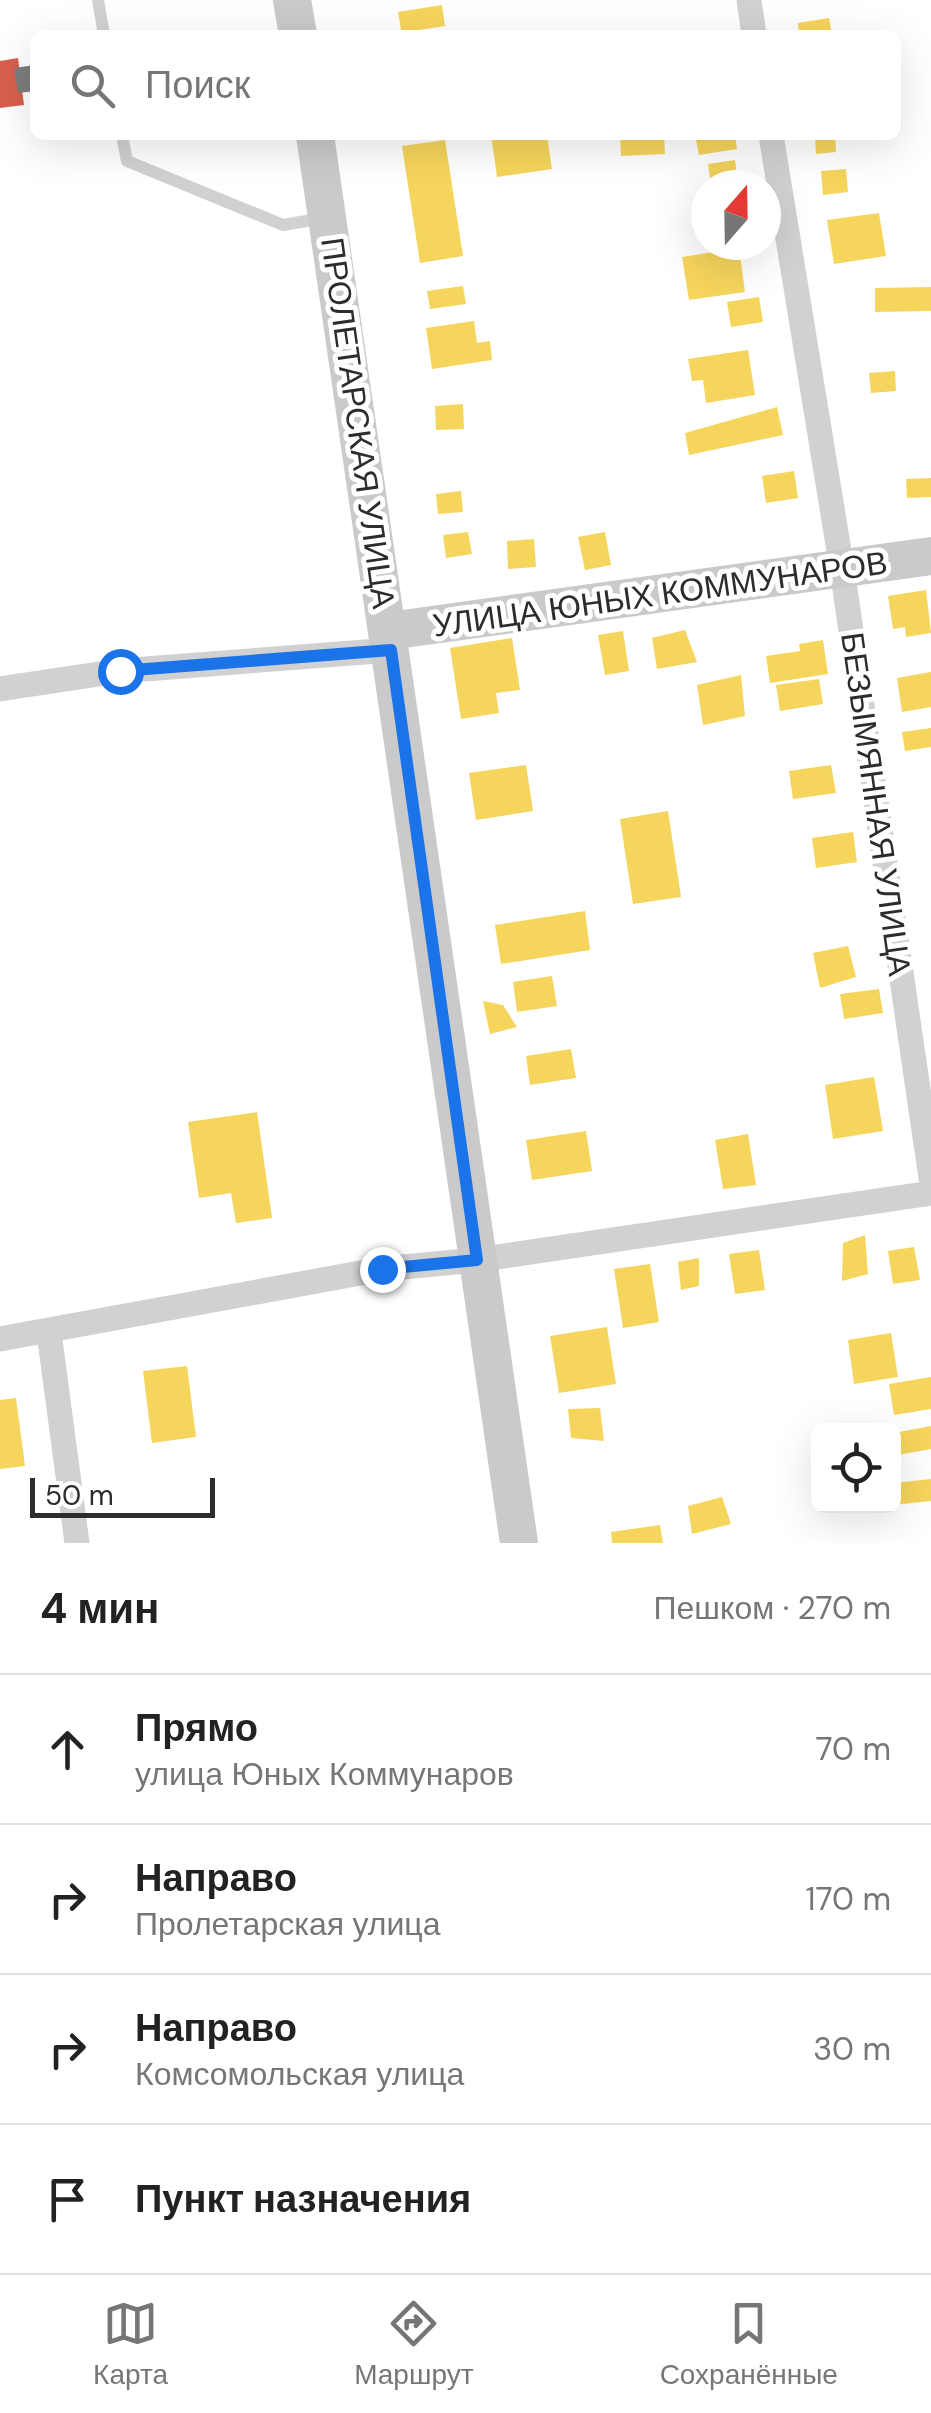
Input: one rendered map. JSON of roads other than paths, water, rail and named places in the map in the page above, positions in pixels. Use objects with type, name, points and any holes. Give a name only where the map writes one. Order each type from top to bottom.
[{"type":"street","points":[[292,0],[297,30]]},
{"type":"street","points":[[748,0],[753,30]]},
{"type":"street","name":"ПРОЛЕТАРСКАЯ УЛИЦА","points":[[315,140],[518,1543]]},
{"type":"street","name":"БЕЗЫМЯННАЯ УЛИЦА","points":[[772,140],[842,569],[931,1178]]},
{"type":"street","name":"УЛИЦА ЮНЫХ КОММУНАРОВ","points":[[0,688],[390,640],[931,556]]},
{"type":"street","points":[[0,1339],[382,1269],[477,1260],[931,1192]]},
{"type":"street","points":[[49,1333],[77,1543]]},
{"type":"lane","points":[[98,0],[103,30]]},
{"type":"lane","points":[[123,140],[126,162],[283,225],[328,217]]}]
